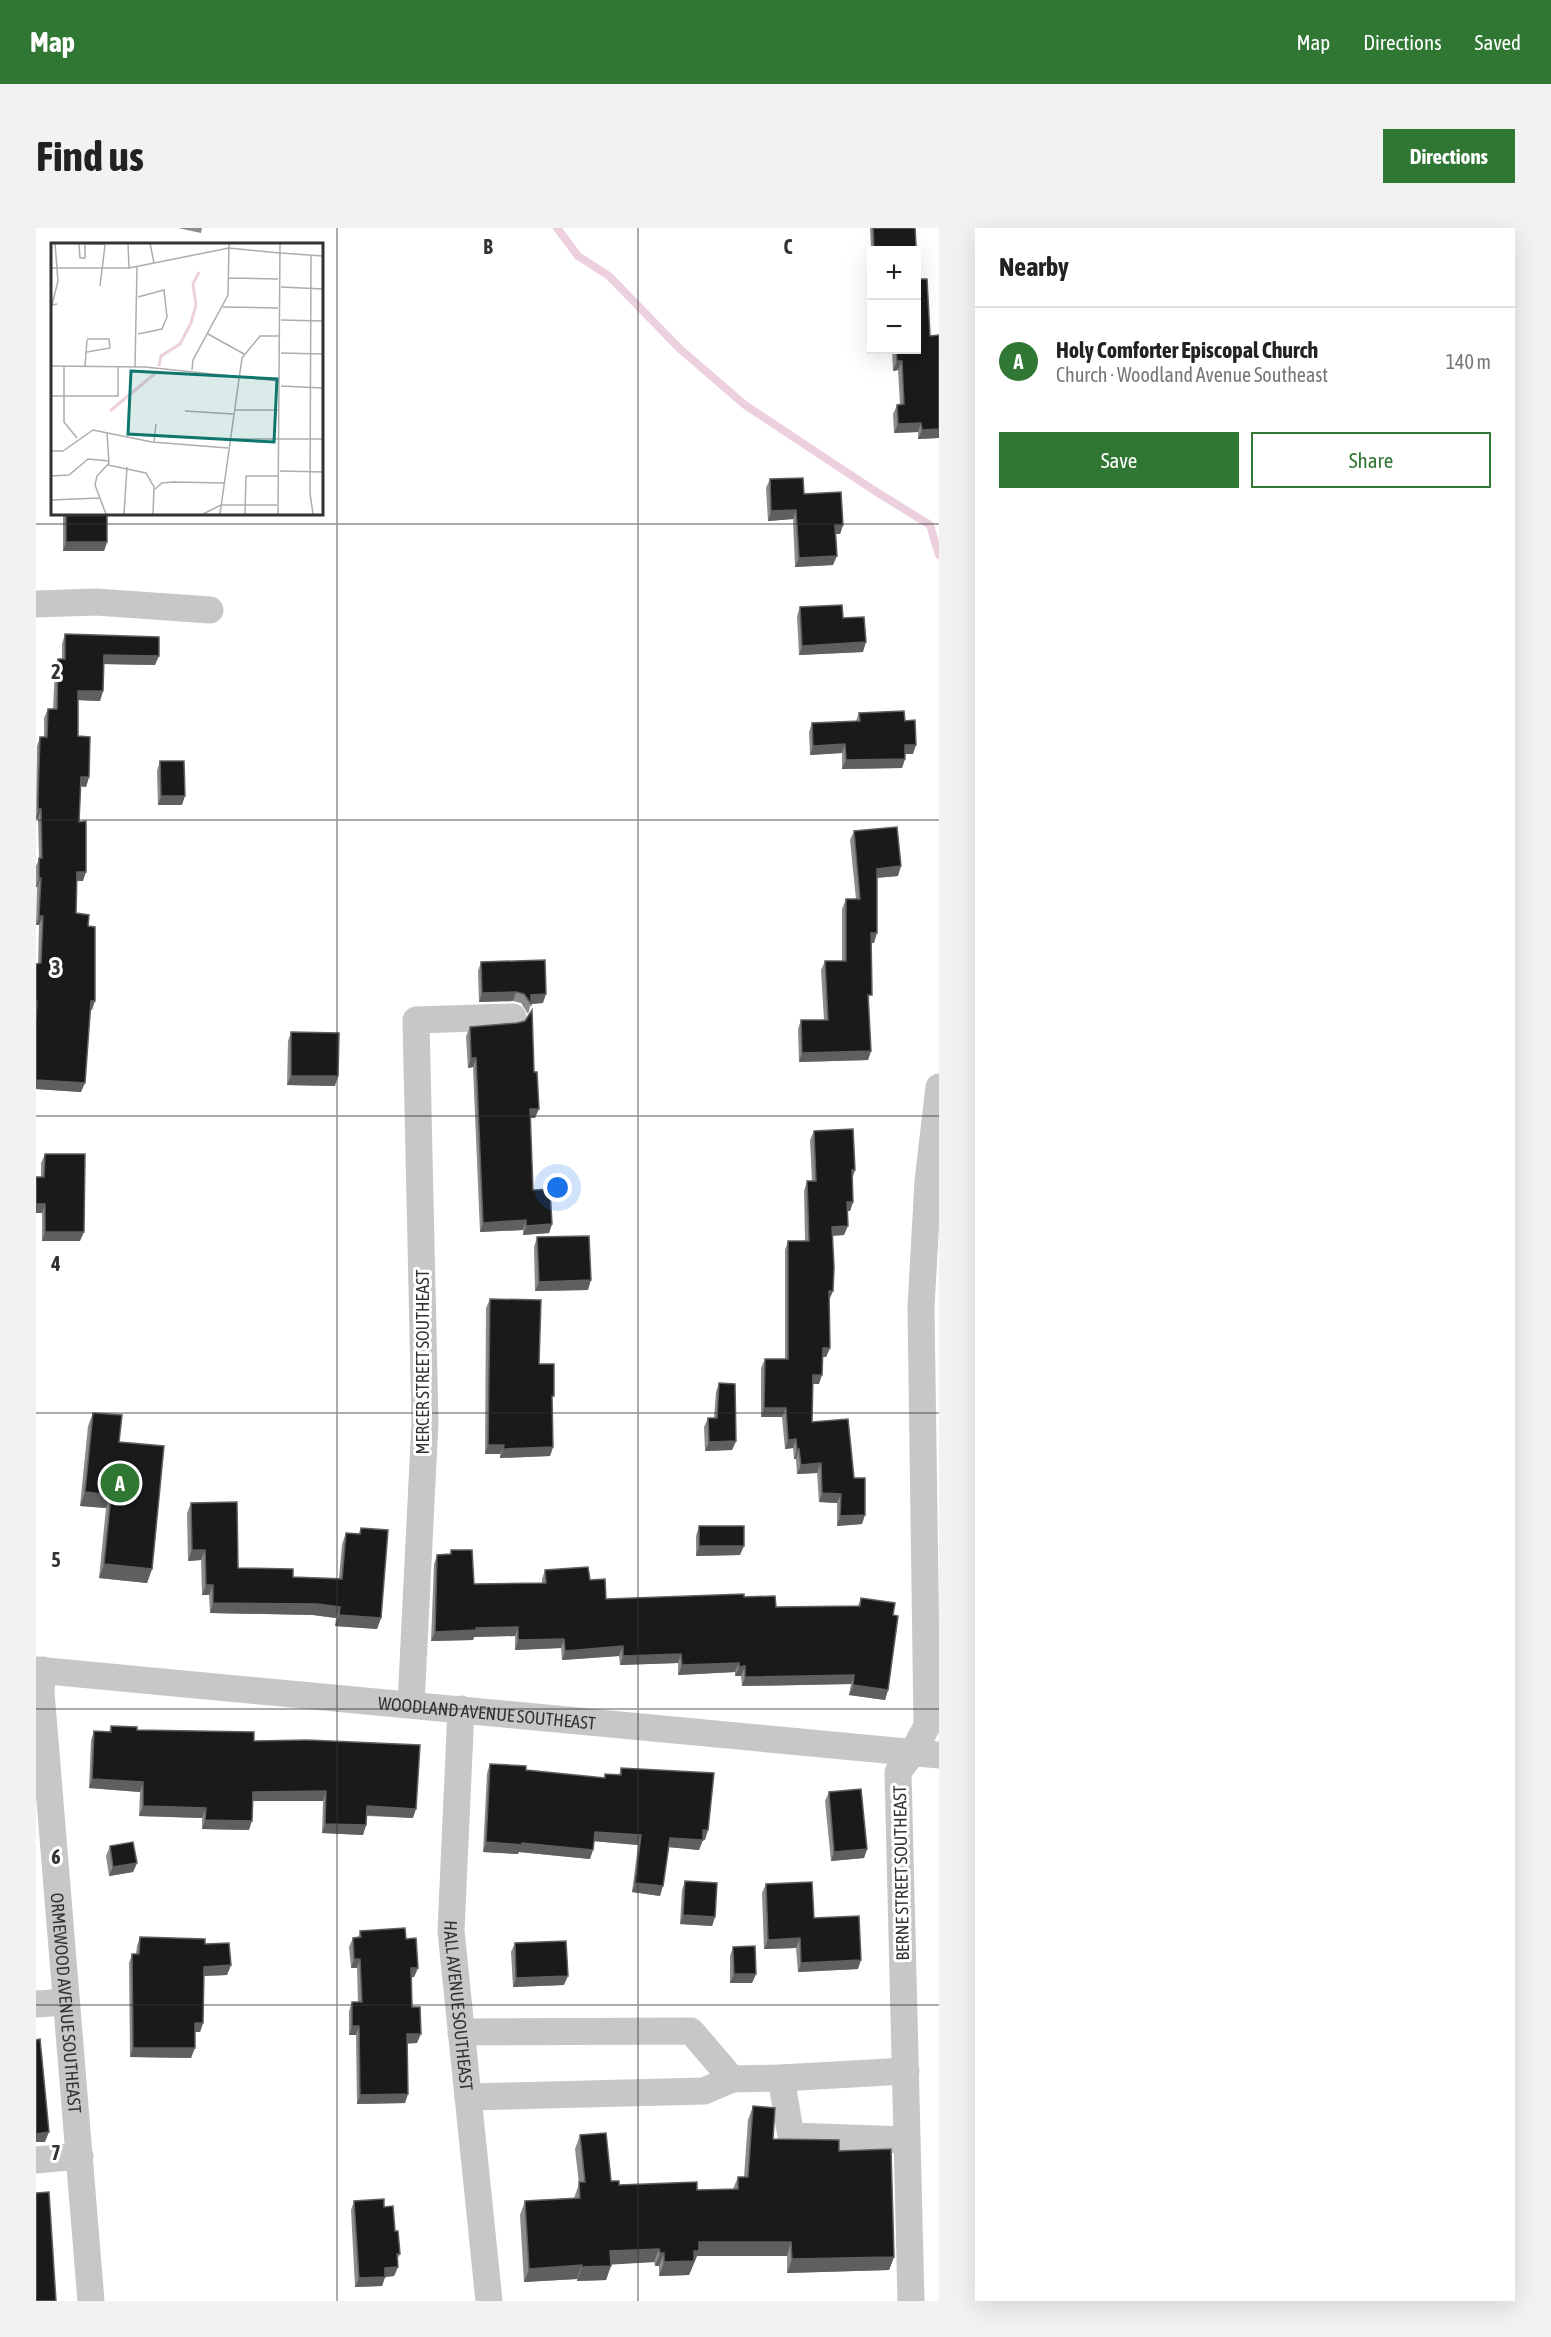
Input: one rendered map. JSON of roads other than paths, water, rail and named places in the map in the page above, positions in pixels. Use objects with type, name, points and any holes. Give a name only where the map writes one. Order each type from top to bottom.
[{"type":"street","points":[[36,604],[96,602],[210,610]]},
{"type":"street","name":"MERCER STREET SOUTHEAST","points":[[411,1704],[425,1422],[422,1020],[429,1006],[503,1011]]},
{"type":"street","name":"BERNE STREET SOUTHEAST","points":[[911,2301],[898,1772],[926,1753],[921,1307],[928,1181],[937,1131],[939,1088]]},
{"type":"street","name":"BERNE STREET SOUTHEAST","points":[[925,1238],[939,1201]]},
{"type":"street","name":"WOODLAND AVENUE SOUTHEAST","points":[[39,1670],[926,1753]]},
{"type":"street","name":"ORMEWOOD AVENUE SOUTHEAST","points":[[39,1670],[92,2301]]},
{"type":"street","name":"HALL AVENUE SOUTHEAST","points":[[461,1709],[451,1931],[489,2301]]},
{"type":"street","points":[[36,2004],[66,2002]]},
{"type":"street","points":[[461,2032],[691,2031],[732,2079]]},
{"type":"street","points":[[468,2097],[512,2094],[704,2091],[732,2079],[906,2071]]},
{"type":"street","points":[[781,2078],[791,2136],[907,2140]]},
{"type":"street","points":[[36,2160],[80,2156]]},
{"type":"waterway","points":[[557,228],[578,256],[609,276],[680,349],[745,405],[930,525],[939,555]]},
{"type":"place","name":"Holy Comforter Episcopal Church","points":[[120,1483]]}]
